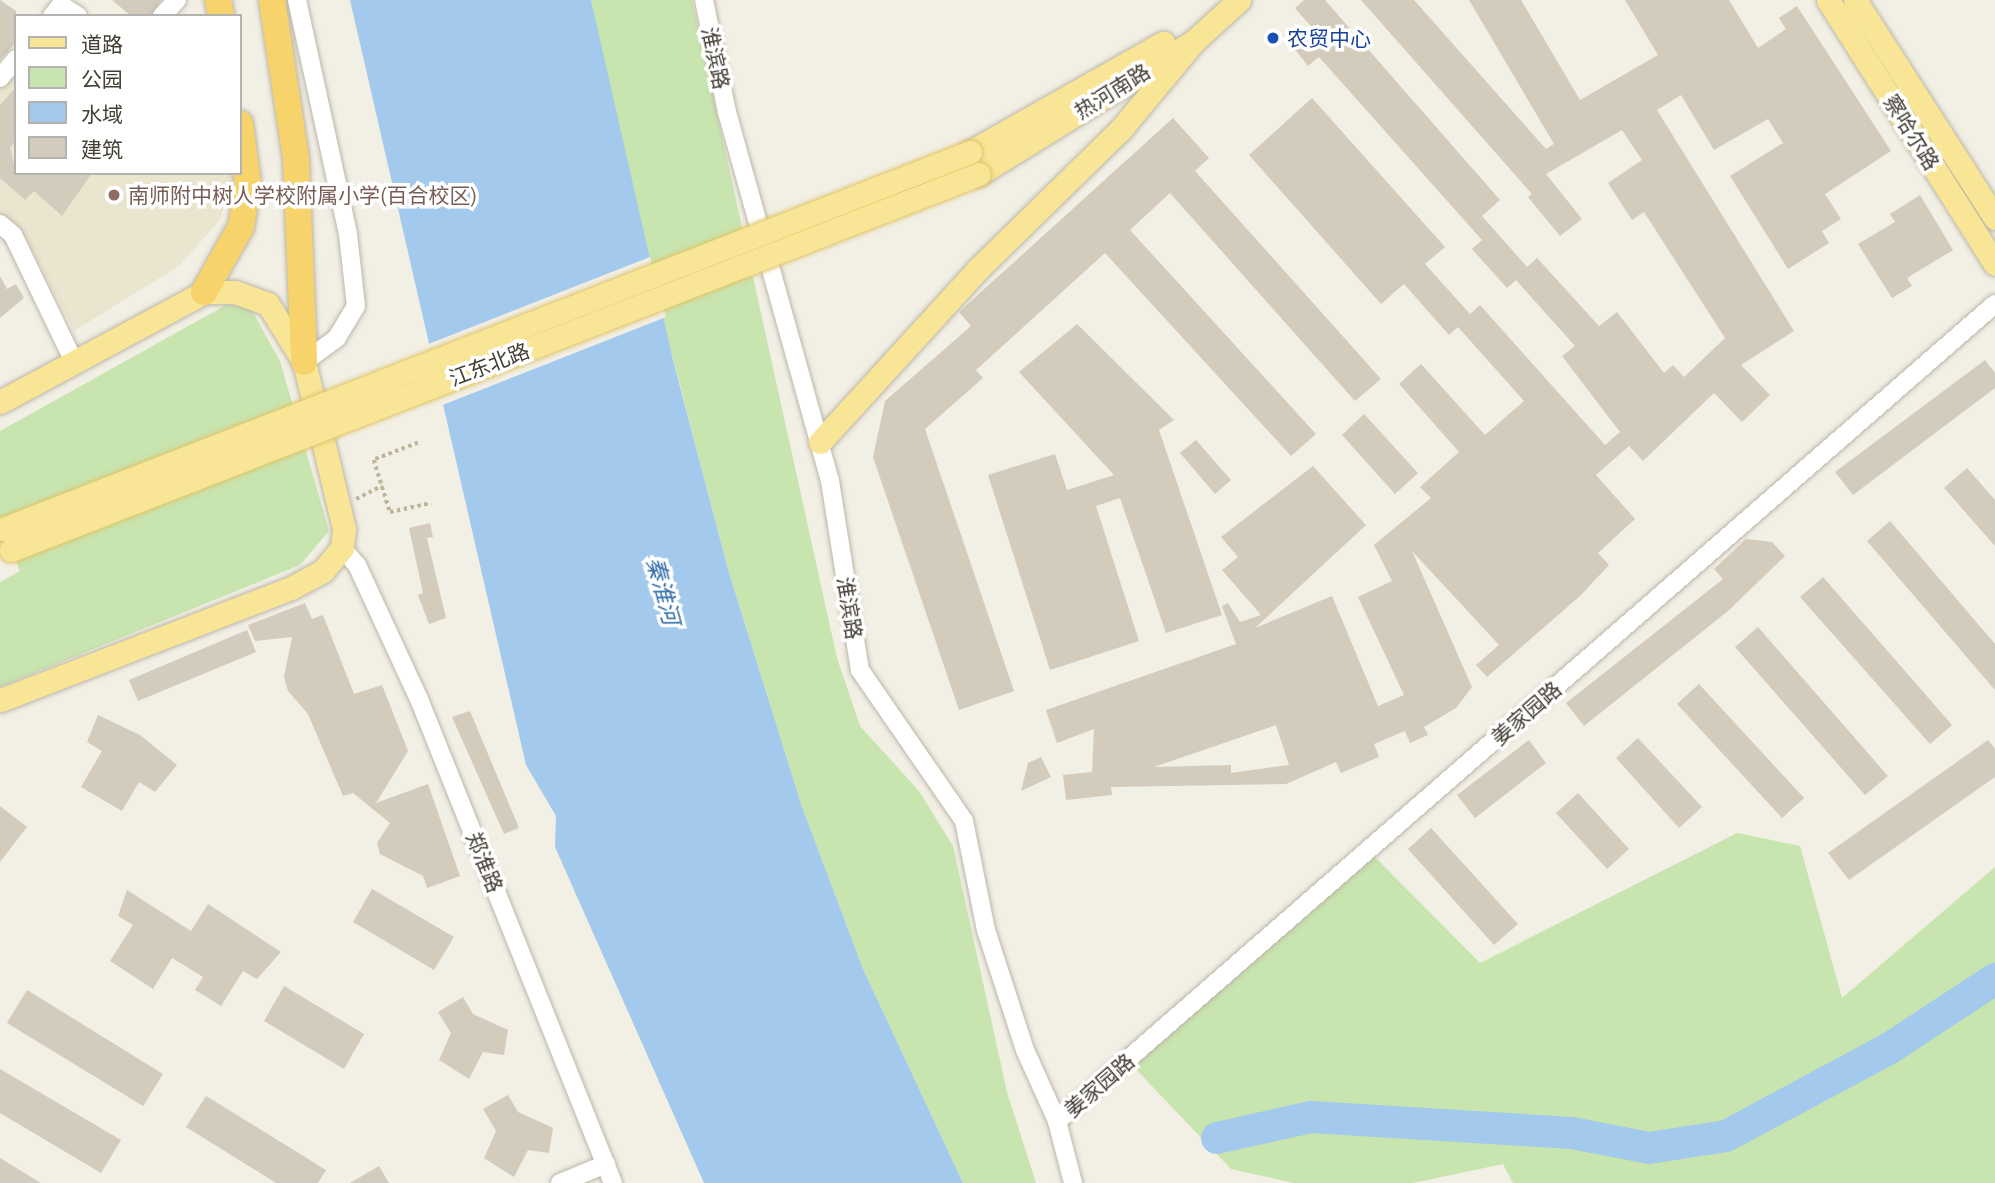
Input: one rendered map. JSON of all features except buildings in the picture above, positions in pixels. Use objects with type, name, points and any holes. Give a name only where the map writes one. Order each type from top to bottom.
[{"type":"highway","points":[[272,0],[296,193],[304,362]]},
{"type":"highway","points":[[204,292],[241,227],[248,184],[242,139]]},
{"type":"main road","name":"热河南路","points":[[974,163],[1185,30],[1217,0]]},
{"type":"main road","name":"热河南路","points":[[974,163],[1194,41],[1239,0]]},
{"type":"main road","name":"察哈尔路","points":[[1828,0],[1995,264]]},
{"type":"main road","name":"察哈尔路","points":[[1856,0],[1995,218]]},
{"type":"main road","points":[[820,442],[979,268],[1121,129],[1194,41]]},
{"type":"main road","name":"江东北路","points":[[4,541],[974,163]]},
{"type":"main road","points":[[0,402],[75,364],[204,292],[235,292],[268,304],[304,362],[342,506],[342,548],[323,571],[291,588],[0,700]]},
{"type":"street","points":[[164,14],[177,0]]},
{"type":"street","points":[[296,0],[348,234],[356,306],[337,338],[304,362]]},
{"type":"street","name":"淮滨路","points":[[704,0],[727,112],[820,442],[860,670],[964,821],[986,930],[1025,1050],[1057,1121],[1073,1183]]},
{"type":"street","points":[[54,14],[61,5],[75,14]]},
{"type":"street","points":[[0,78],[14,61]]},
{"type":"street","points":[[0,224],[13,235],[75,364]]},
{"type":"street","name":"姜家园路","points":[[1057,1121],[1995,304]]},
{"type":"street","name":"郑淮路","points":[[342,548],[357,565],[419,699],[613,1183]]},
{"type":"street","points":[[560,1183],[606,1164]]},
{"type":"path","points":[[418,443],[374,460],[390,512],[431,503]]},
{"type":"path","points":[[342,506],[382,486]]},
{"type":"shaded area","name":"南师附中树人学校附属小学(百合校区)","points":[[14,73],[14,175],[235,175],[219,221],[179,266],[74,331],[26,238],[0,216],[0,89]]},
{"type":"green space","points":[[591,0],[692,0],[837,658],[860,726],[919,791],[953,846],[1007,1092],[1036,1183],[963,1183],[863,969],[802,807],[729,573],[628,186]]},
{"type":"green space","points":[[226,305],[250,307],[280,361],[329,531],[300,565],[0,687],[0,582],[20,571],[0,521],[0,431]]},
{"type":"green space","points":[[1737,833],[1800,846],[1842,998],[1995,867],[1995,1183],[1513,1183],[1503,1164],[1413,1183],[1294,1183],[1231,1169],[1127,1060],[1368,850],[1480,963]]},
{"type":"water","name":"秦淮河","points":[[350,0],[591,0],[674,364],[729,573],[802,807],[863,969],[963,1183],[704,1183],[555,847],[556,816],[526,765]]},
{"type":"pier","points":[[650,257],[666,317],[440,406],[426,345]]},
{"type":"waterway","points":[[1217,1138],[1311,1117],[1572,1133],[1649,1148],[1726,1136],[1890,1048],[1995,979]]},
{"type":"place","name":"农贸中心","points":[[1273,38]]},
{"type":"place","name":"南师附中树人学校附属小学(百合校区)","points":[[114,195]]}]
